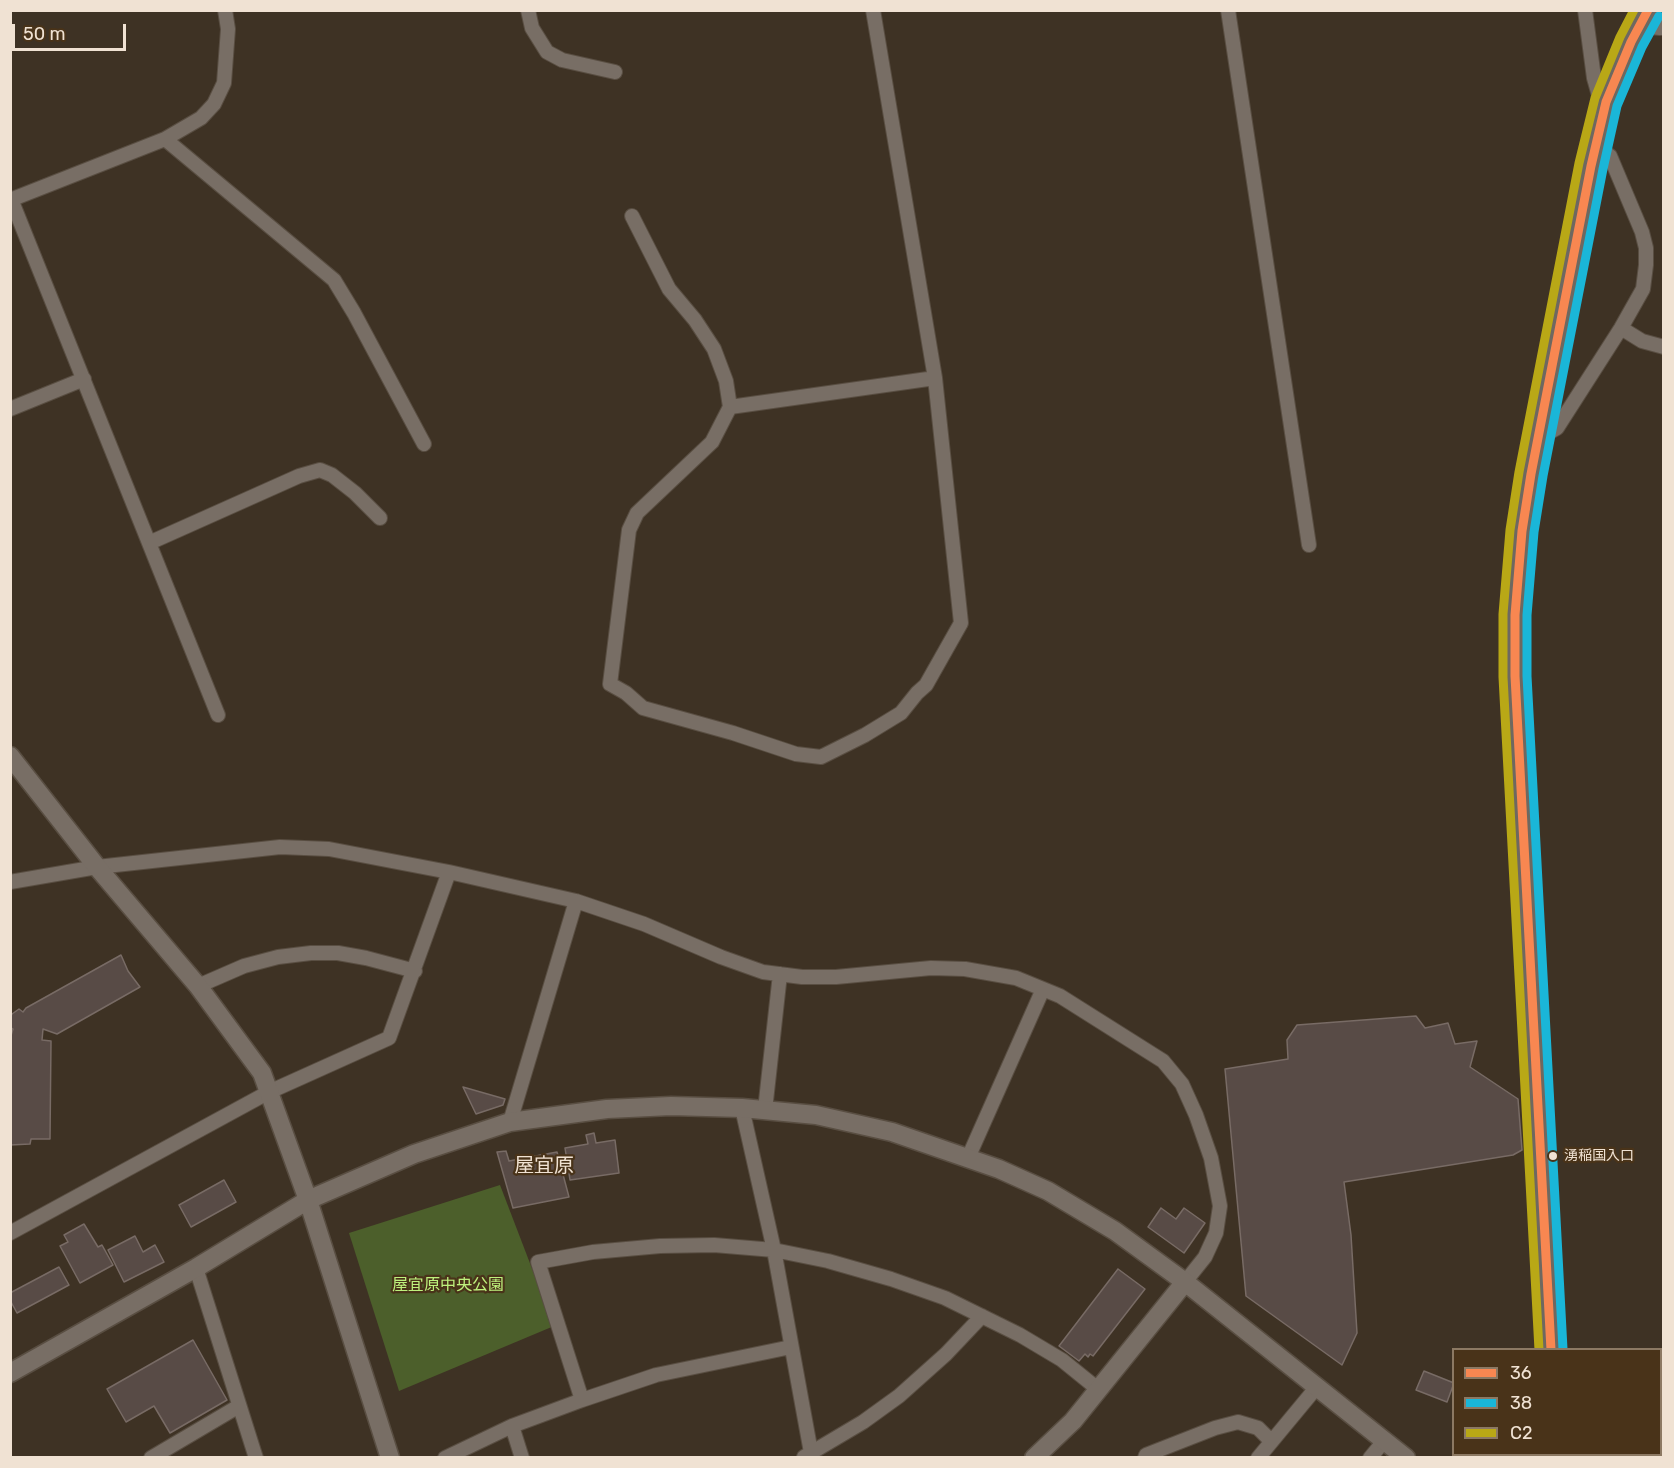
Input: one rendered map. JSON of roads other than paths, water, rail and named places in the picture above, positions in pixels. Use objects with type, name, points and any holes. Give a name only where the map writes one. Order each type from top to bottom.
[{"type":"main road","points":[[1551,1348],[1515,676],[1515,615],[1522,531],[1537,439],[1595,146],[1606,102],[1644,19]]},
{"type":"street","points":[[218,715],[11,200],[165,139],[201,118],[214,104],[224,83],[228,29],[225,10]]},
{"type":"street","points":[[528,10],[532,28],[547,52],[562,60],[615,72]]},
{"type":"street","points":[[632,216],[669,289],[695,320],[714,349],[726,381],[730,407],[712,442],[637,513],[629,530],[610,684],[626,693],[643,708],[733,733],[796,754],[821,757],[865,735],[901,713],[926,685],[961,623],[935,378],[873,10]]},
{"type":"street","points":[[1228,10],[1309,545]]},
{"type":"street","points":[[1585,10],[1594,78],[1598,92],[1606,102]]},
{"type":"street","points":[[1644,19],[1659,28],[1664,22]]},
{"type":"street","points":[[165,139],[334,280],[424,444]]},
{"type":"street","points":[[1537,439],[1557,428],[1643,289],[1647,265],[1646,248],[1630,201],[1610,156],[1595,146]]},
{"type":"street","points":[[1620,328],[1642,341],[1664,347]]},
{"type":"street","points":[[730,407],[935,378]]},
{"type":"street","points":[[10,409],[84,379]]},
{"type":"street","points":[[149,543],[299,476],[320,470],[332,475],[355,493],[380,519]]},
{"type":"street","points":[[10,756],[97,867],[198,986],[262,1073],[308,1200],[390,1458]]},
{"type":"street","points":[[10,882],[97,867],[280,847],[329,849],[448,872],[576,901],[645,924],[721,957],[763,972],[836,977],[930,968],[965,969],[1016,978],[1060,996],[1163,1061],[1182,1084],[1211,1158],[1220,1206],[1216,1233],[1205,1257],[1073,1421],[1034,1458]]},
{"type":"street","points":[[10,1233],[269,1092],[389,1038],[448,872]]},
{"type":"street","points":[[510,1122],[576,901]]},
{"type":"street","points":[[198,986],[244,966],[278,957],[311,953],[338,953],[366,957],[415,970]]},
{"type":"street","points":[[765,1110],[780,974]]},
{"type":"street","points":[[968,1158],[1043,988]]},
{"type":"street","points":[[742,1108],[774,1250],[809,1456],[899,1396],[946,1354],[982,1316]]},
{"type":"street","points":[[10,1373],[196,1268],[308,1200],[414,1154],[510,1122],[607,1109],[742,1108],[816,1115],[891,1132],[999,1169],[1048,1191],[1115,1231],[1185,1282],[1406,1458]]},
{"type":"street","points":[[582,1400],[538,1262],[593,1252],[660,1246],[714,1245],[774,1250],[828,1261],[891,1279],[945,1298],[1020,1335],[1062,1360],[1099,1390]]},
{"type":"street","points":[[196,1268],[256,1458]]},
{"type":"street","points":[[445,1458],[512,1426],[656,1375],[791,1347]]},
{"type":"street","points":[[1258,1458],[1316,1388]]},
{"type":"street","points":[[151,1458],[239,1406]]},
{"type":"street","points":[[1145,1458],[1146,1455],[1215,1428],[1238,1422],[1258,1428],[1271,1441]]},
{"type":"street","points":[[512,1426],[522,1458]]},
{"type":"street","points":[[1370,1458],[1384,1441]]},
{"type":"place","name":"湧稲国入口","points":[[1553,1156]]},
{"type":"district","name":"屋宜原","points":[[544,1166]]},
{"type":"park label","name":"屋宜原中央公園","points":[[448,1285]]}]
